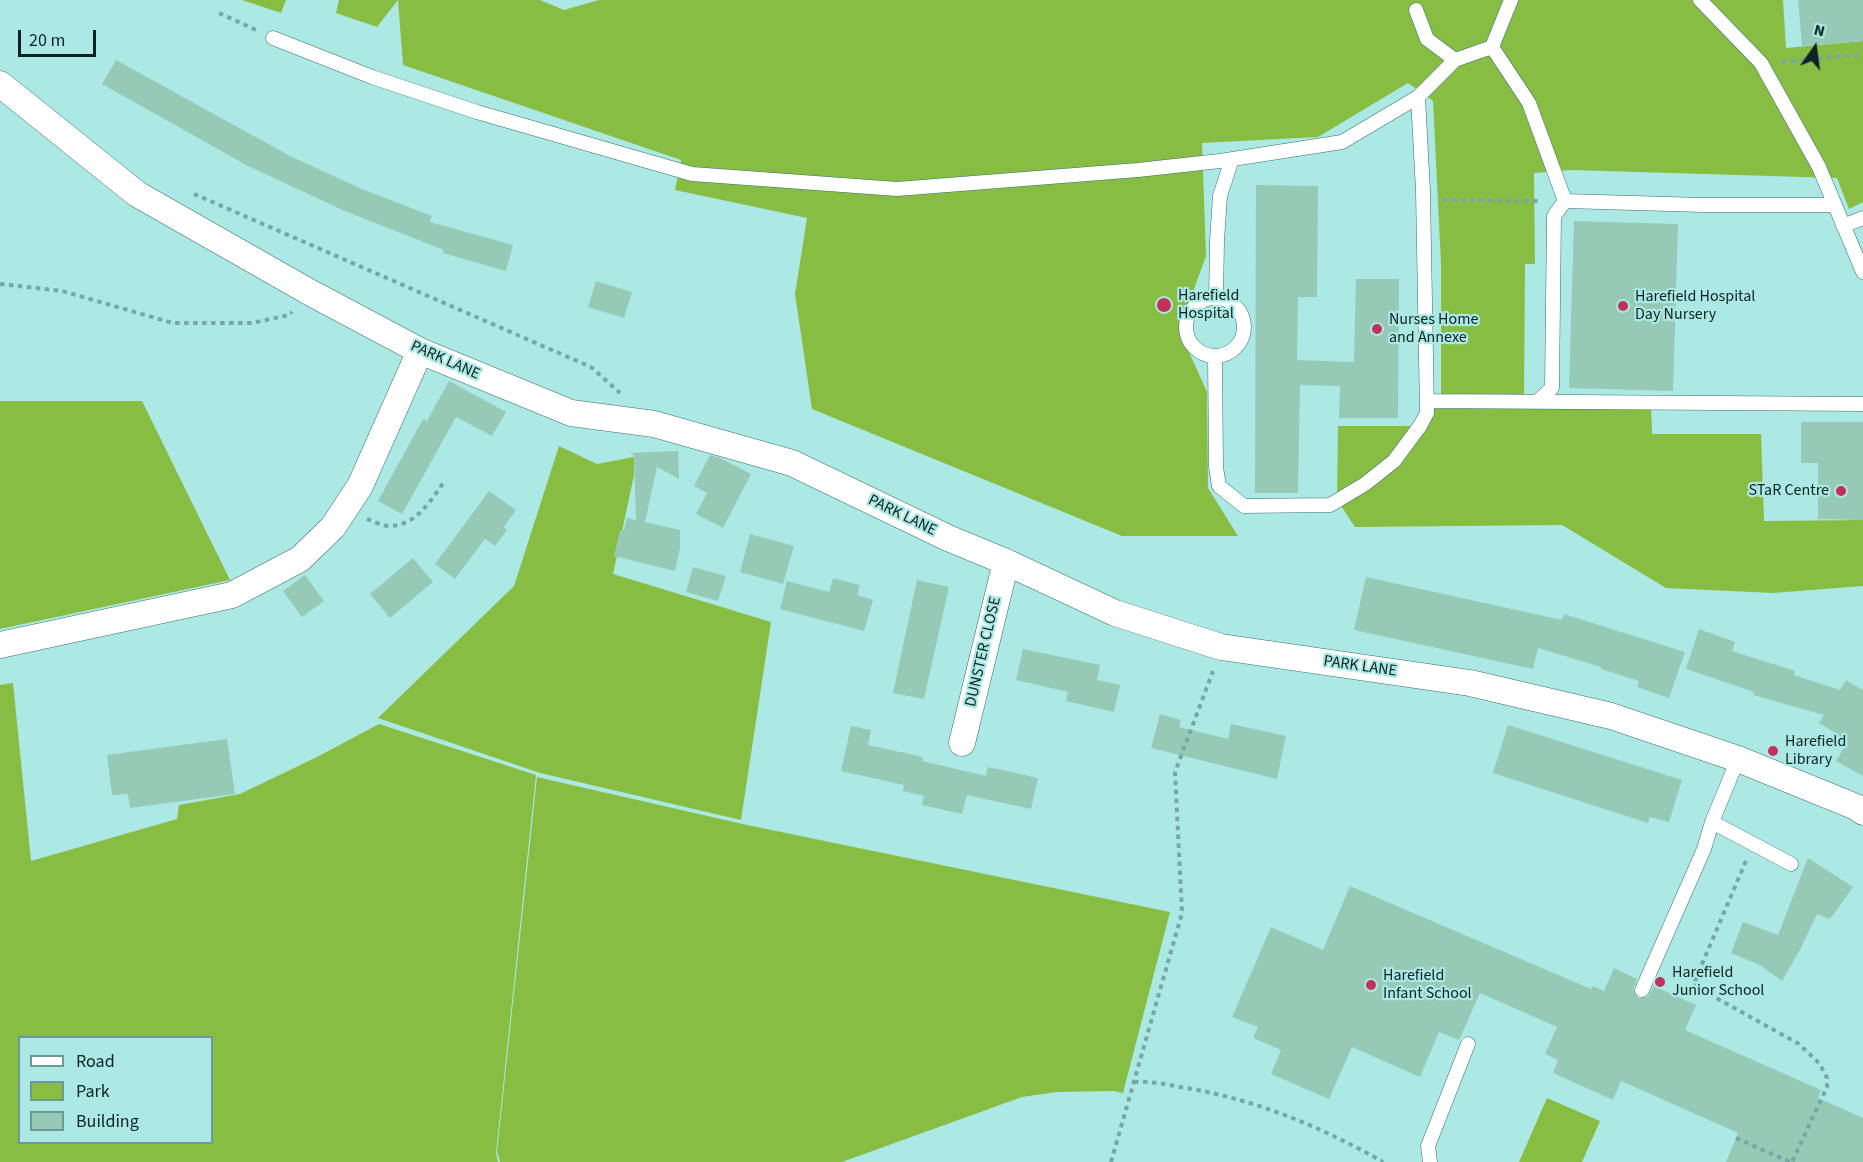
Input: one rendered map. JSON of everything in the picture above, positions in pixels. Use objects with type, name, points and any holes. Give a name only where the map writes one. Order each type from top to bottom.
[{"type":"street","name":"PARK LANE","points":[[0,84],[137,194],[311,293],[420,351],[571,413],[654,424],[792,463],[948,538],[1006,562],[1115,613],[1221,647],[1470,683],[1611,716],[1738,759],[1856,807],[1863,812]]},
{"type":"street","points":[[0,645],[232,596],[300,559],[333,527],[360,486],[420,351]]},
{"type":"street","name":"DUNSTER CLOSE","points":[[962,743],[1006,562]]},
{"type":"lane","points":[[273,38],[372,77],[477,112],[692,174],[897,189],[1138,170],[1232,159],[1342,142],[1418,97],[1455,60],[1492,47],[1511,0]]},
{"type":"lane","points":[[1700,0],[1761,63],[1819,167],[1863,272]]},
{"type":"lane","points":[[1416,10],[1427,39],[1455,60]]},
{"type":"lane","points":[[1492,47],[1529,103],[1565,201]]},
{"type":"lane","points":[[1215,356],[1216,467],[1220,486],[1244,506],[1330,505],[1365,484],[1394,460],[1427,413],[1424,199],[1418,97]]},
{"type":"lane","points":[[1216,299],[1220,196],[1232,159]]},
{"type":"lane","points":[[1565,201],[1833,205]]},
{"type":"lane","points":[[1538,401],[1552,388],[1554,216],[1565,201]]},
{"type":"lane","points":[[1843,226],[1863,218]]},
{"type":"lane","points":[[1216,299],[1231,304],[1238,310],[1244,328],[1237,346],[1230,352],[1215,356],[1195,348],[1187,332],[1187,322],[1196,306],[1204,301],[1216,299]]},
{"type":"lane","points":[[1427,401],[1863,404]]},
{"type":"lane","points":[[1642,990],[1704,849],[1712,822],[1738,759]]},
{"type":"lane","points":[[1712,822],[1791,864]]},
{"type":"lane","points":[[1430,1162],[1428,1146],[1468,1044]]},
{"type":"path","points":[[219,13],[273,38]]},
{"type":"path","points":[[1761,63],[1863,54]]},
{"type":"path","points":[[187,191],[591,367],[623,395]]},
{"type":"path","points":[[1424,199],[1565,201]]},
{"type":"path","points":[[0,284],[62,291],[173,323],[252,323],[289,315],[311,293]]},
{"type":"path","points":[[344,512],[389,526],[405,523],[420,514],[444,482]]},
{"type":"path","points":[[1111,1162],[1182,913],[1175,772],[1221,647]]},
{"type":"path","points":[[1736,1138],[1791,1162],[1827,1087],[1827,1078],[1820,1064],[1798,1044],[1693,985],[1745,863]]},
{"type":"path","points":[[1134,1082],[1207,1091],[1246,1100],[1350,1143],[1383,1162]]},
{"type":"green space","points":[[242,0],[286,0],[281,13]]},
{"type":"green space","points":[[339,0],[398,0],[377,27],[336,13]]},
{"type":"green space","points":[[398,0],[540,0],[564,10],[599,0],[1783,0],[1786,48],[1863,41],[1863,202],[1849,209],[1837,178],[1571,170],[1534,173],[1535,264],[1525,264],[1524,395],[1441,394],[1441,264],[1433,101],[1408,83],[1318,137],[1202,143],[1206,256],[1179,330],[1207,392],[1208,488],[1238,536],[1122,536],[812,409],[795,294],[807,218],[675,190],[681,160],[403,65]]},
{"type":"green space","points":[[0,401],[142,401],[230,580],[0,629]]},
{"type":"green space","points":[[1427,401],[1651,402],[1652,434],[1761,434],[1764,521],[1863,520],[1863,586],[1773,593],[1666,588],[1562,525],[1355,527],[1337,500],[1338,426],[1419,426]]},
{"type":"green space","points":[[559,446],[597,464],[634,457],[634,475],[613,574],[771,622],[741,820],[540,773],[378,718],[514,586]]},
{"type":"green space","points":[[13,683],[31,861],[177,819],[179,805],[240,794],[379,724],[536,775],[496,1153],[498,1162],[0,1162],[0,685]]},
{"type":"green space","points":[[537,777],[747,825],[1170,912],[1123,1093],[1114,1091],[1056,1092],[1022,1097],[842,1162],[500,1162],[497,1152]]},
{"type":"green space","points":[[1547,1098],[1600,1121],[1582,1162],[1519,1162]]},
{"type":"building","points":[[1798,0],[1863,0],[1863,41],[1802,46]]},
{"type":"building","points":[[116,60],[290,156],[362,189],[432,216],[430,222],[513,245],[506,271],[443,253],[444,250],[347,212],[248,166],[102,84]]},
{"type":"building","name":"Nurses Home and Annexe","points":[[1256,185],[1318,186],[1317,297],[1298,297],[1297,360],[1354,362],[1356,279],[1399,279],[1398,418],[1339,418],[1340,386],[1300,385],[1298,493],[1255,493]]},
{"type":"building","name":"Harefield Hospital Day Nursery","points":[[1574,221],[1678,224],[1673,391],[1569,388]]},
{"type":"building","points":[[596,281],[632,292],[624,318],[588,307]]},
{"type":"building","points":[[449,381],[506,412],[492,436],[456,417],[402,514],[378,501],[423,419],[427,421]]},
{"type":"building","name":"STaR Centre","points":[[1801,422],[1863,422],[1863,520],[1818,519],[1818,463],[1801,463]]},
{"type":"building","points":[[678,451],[679,479],[657,467],[645,522],[680,530],[680,548],[675,571],[614,556],[620,530],[624,530],[627,518],[636,520],[634,455],[629,453]]},
{"type":"building","points":[[710,455],[751,474],[723,528],[696,514],[707,493],[694,486]]},
{"type":"building","points":[[489,491],[516,510],[504,527],[507,530],[495,546],[485,539],[455,579],[435,564]]},
{"type":"building","points":[[750,534],[794,546],[783,584],[740,572]]},
{"type":"building","points":[[413,558],[433,582],[390,618],[370,594]]},
{"type":"building","points":[[693,567],[726,576],[718,601],[686,592]]},
{"type":"building","points":[[305,575],[324,601],[302,617],[283,591]]},
{"type":"building","points":[[1366,577],[1562,620],[1564,614],[1685,652],[1669,698],[1637,687],[1639,681],[1538,648],[1533,669],[1354,630]]},
{"type":"building","points":[[833,578],[860,585],[857,595],[873,600],[864,631],[780,609],[787,581],[829,592]]},
{"type":"building","points":[[917,580],[949,587],[924,699],[893,693]]},
{"type":"building","points":[[1699,629],[1735,642],[1732,651],[1795,671],[1794,675],[1840,690],[1846,680],[1863,690],[1863,776],[1836,761],[1848,741],[1819,723],[1824,715],[1753,695],[1754,692],[1686,669]]},
{"type":"building","points":[[1023,649],[1100,665],[1097,680],[1120,685],[1114,712],[1066,701],[1068,692],[1016,680]]},
{"type":"building","points":[[1160,714],[1181,720],[1179,727],[1228,739],[1231,724],[1286,736],[1277,779],[1151,748]]},
{"type":"building","points":[[1508,725],[1682,780],[1669,822],[1650,817],[1648,823],[1493,773]]},
{"type":"building","points":[[851,726],[871,730],[868,745],[923,757],[922,761],[986,776],[988,767],[1038,778],[1031,809],[967,795],[962,814],[922,805],[924,796],[903,791],[904,785],[841,771]]},
{"type":"building","points":[[227,739],[235,794],[130,808],[128,794],[112,795],[107,755]]},
{"type":"building","points":[[1808,858],[1853,887],[1830,919],[1817,914],[1782,981],[1760,965],[1731,953],[1743,922],[1778,935]]},
{"type":"building","points":[[1350,886],[1591,989],[1593,986],[1604,991],[1614,968],[1637,979],[1633,990],[1638,998],[1648,997],[1654,986],[1696,1005],[1685,1030],[1821,1090],[1818,1098],[1863,1118],[1863,1162],[1726,1162],[1738,1133],[1621,1081],[1613,1100],[1553,1073],[1558,1060],[1545,1054],[1557,1027],[1480,993],[1459,1040],[1439,1032],[1420,1077],[1352,1047],[1329,1099],[1271,1074],[1281,1050],[1253,1038],[1258,1027],[1232,1017],[1271,927],[1323,950]]},
{"type":"place","name":"Harefield Hospital","points":[[1164,305]]},
{"type":"place","name":"Harefield Hospital Day Nursery","points":[[1623,306]]},
{"type":"place","name":"Nurses Home and Annexe","points":[[1377,329]]},
{"type":"place","name":"STaR Centre","points":[[1841,491]]},
{"type":"place","name":"Harefield Library","points":[[1773,751]]},
{"type":"place","name":"Harefield Junior School","points":[[1660,982]]},
{"type":"place","name":"Harefield Infant School","points":[[1371,985]]}]
